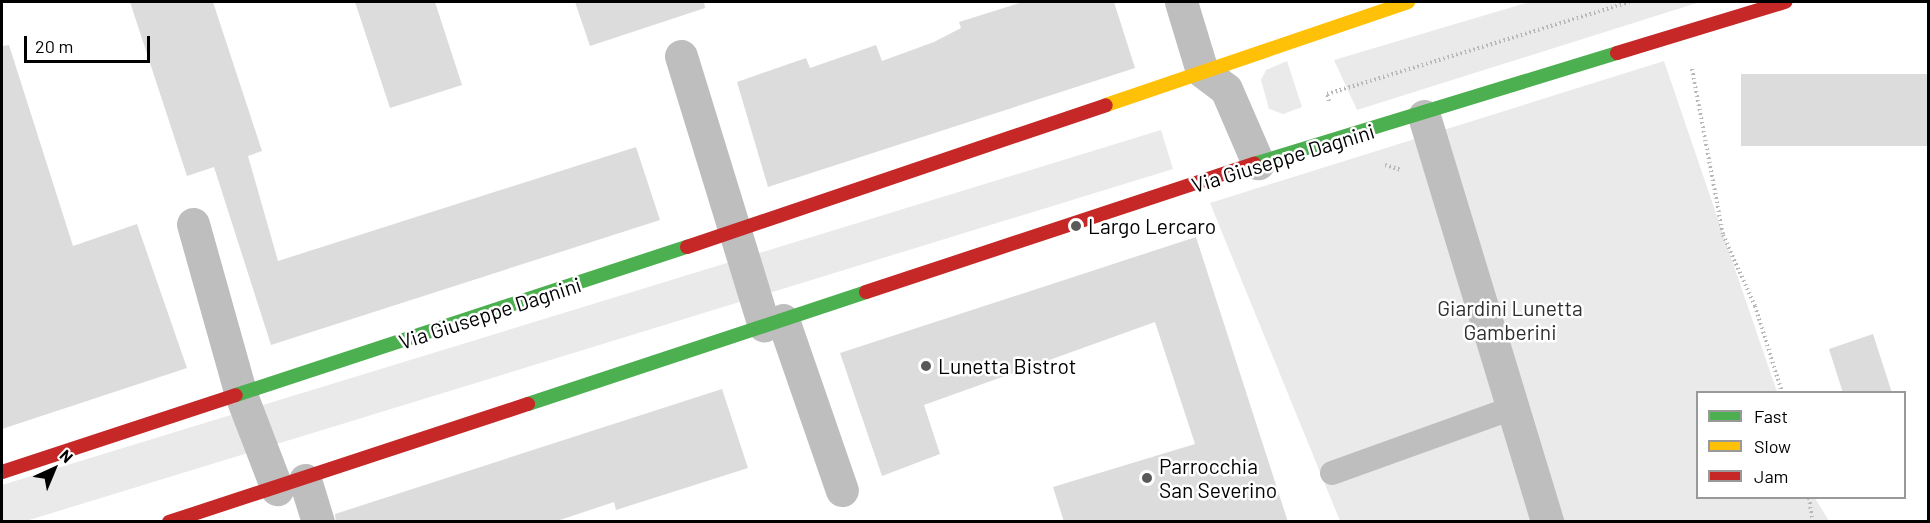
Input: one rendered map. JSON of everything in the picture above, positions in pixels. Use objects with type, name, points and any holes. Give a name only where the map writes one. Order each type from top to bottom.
[{"type":"street","points":[[1180,2],[1202,71],[1226,89],[1258,163]]},
{"type":"street","name":"Via Giuseppe Dagnini","points":[[2,472],[739,231],[1408,2]]},
{"type":"street","name":"Via Giuseppe Dagnini","points":[[169,522],[291,484],[1258,163],[1424,116],[1785,2]]},
{"type":"street","points":[[681,56],[739,231],[773,323],[842,490]]},
{"type":"street","points":[[1424,116],[1510,409],[1547,522]]},
{"type":"street","points":[[193,225],[241,395],[291,484],[318,522]]},
{"type":"lane","points":[[1332,473],[1510,409]]},
{"type":"path","points":[[1327,94],[1629,2]]},
{"type":"path","points":[[1691,64],[1723,235],[1755,306],[1781,391]]},
{"type":"path","points":[[1809,499],[1813,522]]},
{"type":"green space","points":[[1529,2],[1700,2],[1357,110],[1334,60]]},
{"type":"green space","points":[[1287,61],[1302,107],[1283,114],[1269,109],[1261,80],[1266,70]]},
{"type":"green space","name":"Giardini Lunetta Gamberini","points":[[1664,61],[1777,391],[1696,391],[1696,499],[1816,499],[1829,521],[1340,521],[1210,203]]},
{"type":"green space","points":[[1161,130],[1173,169],[26,521],[2,522],[2,485]]},
{"type":"building","points":[[130,2],[213,2],[262,151],[248,156],[278,261],[636,147],[660,220],[271,345],[214,167],[187,176]]},
{"type":"building","points":[[355,2],[435,2],[462,85],[390,108]]},
{"type":"building","points":[[575,2],[704,2],[705,8],[590,46]]},
{"type":"building","points":[[1023,2],[1114,2],[1135,68],[768,187],[737,82],[806,58],[810,68],[876,45],[882,61],[934,42],[961,28],[959,22]]},
{"type":"building","points":[[9,45],[73,246],[137,224],[187,368],[2,429],[2,46]]},
{"type":"building","points":[[1741,74],[1928,74],[1928,146],[1741,146]]},
{"type":"building","points":[[1196,237],[1288,522],[1064,522],[1053,487],[1195,444],[1155,322],[924,405],[940,454],[882,476],[840,353]]},
{"type":"building","points":[[1873,334],[1891,391],[1842,391],[1829,349]]},
{"type":"building","points":[[722,389],[748,468],[616,510],[614,502],[554,522],[336,522],[335,514]]},
{"type":"traffic: fast","points":[[1254,164],[1617,53]]},
{"type":"traffic: fast","points":[[236,395],[687,247]]},
{"type":"traffic: fast","points":[[528,404],[866,292]]},
{"type":"traffic: slow","points":[[1106,105],[1408,2]]},
{"type":"traffic: jam","points":[[1617,53],[1785,2]]},
{"type":"traffic: jam","points":[[687,247],[1106,105]]},
{"type":"traffic: jam","points":[[866,292],[1254,164]]},
{"type":"traffic: jam","points":[[2,472],[236,395]]},
{"type":"traffic: jam","points":[[169,522],[528,404]]},
{"type":"place","name":"Largo Lercaro","points":[[1076,226]]},
{"type":"place","name":"Lunetta Bistrot","points":[[926,366]]},
{"type":"place","name":"Parrocchia San Severino","points":[[1147,478]]}]
